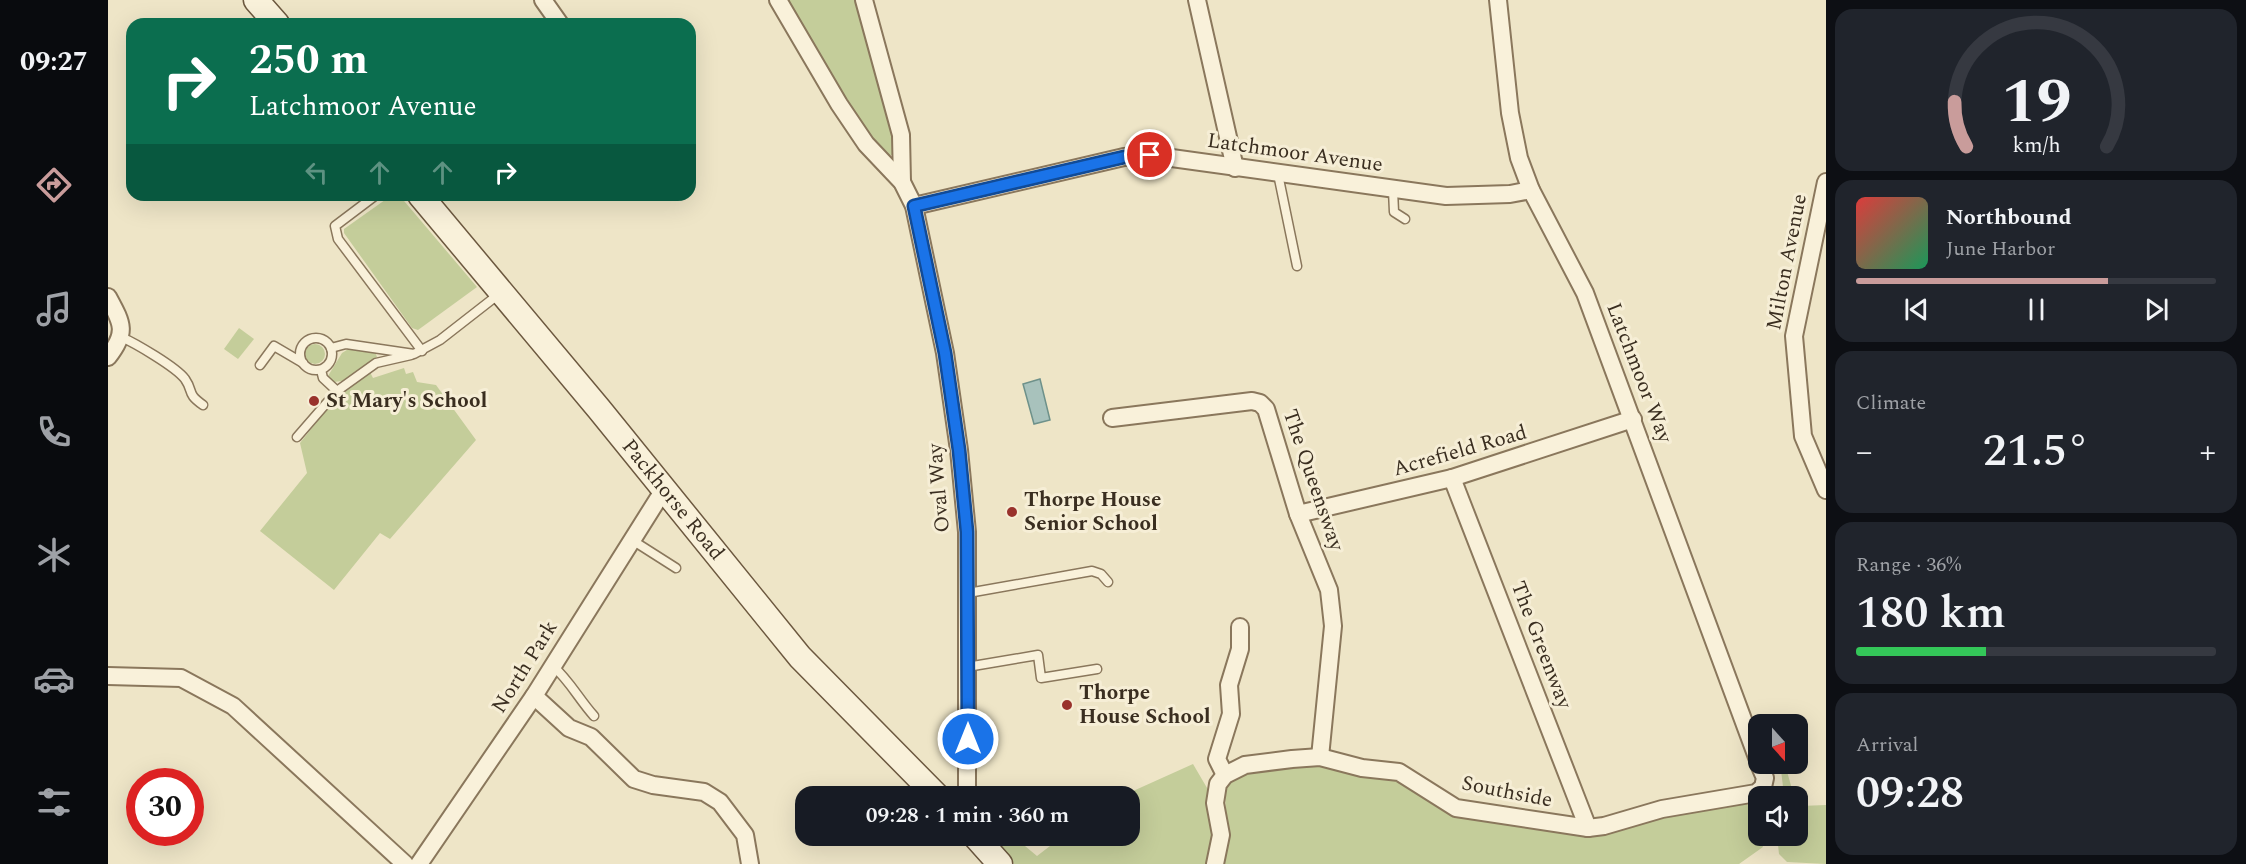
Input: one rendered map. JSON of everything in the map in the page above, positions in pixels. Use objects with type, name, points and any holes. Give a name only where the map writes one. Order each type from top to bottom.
[{"type":"main road","points":[[256,0],[272,18]]},
{"type":"main road","name":"Packhorse Road","points":[[425,201],[800,657],[927,786]]},
{"type":"main road","points":[[984,846],[1000,864]]},
{"type":"street","points":[[543,0],[556,18]]},
{"type":"street","name":"Oval Way","points":[[778,0],[860,136],[902,182],[914,206],[945,353],[959,450],[967,532],[967,786]]},
{"type":"street","name":"Oval Way","points":[[864,0],[901,135],[902,182]]},
{"type":"street","points":[[1197,0],[1235,168]]},
{"type":"street","name":"Latchmoor Way","points":[[1498,0],[1510,113],[1519,158],[1531,190],[1585,293],[1748,732]]},
{"type":"street","name":"Latchmoor Avenue","points":[[914,206],[1124,157],[1150,155],[1446,196],[1510,194],[1531,190]]},
{"type":"street","name":"Milton Avenue","points":[[1826,182],[1794,336],[1803,436],[1826,490]]},
{"type":"street","points":[[108,297],[119,318],[121,337],[108,357]]},
{"type":"street","name":"The Queensway","points":[[1112,418],[1159,410],[1252,401],[1260,403],[1266,410],[1298,514],[1329,590],[1333,626],[1320,757]]},
{"type":"street","name":"Acrefield Road","points":[[1298,514],[1452,478],[1633,419]]},
{"type":"street","name":"The Greenway","points":[[1452,478],[1588,828]]},
{"type":"street","name":"North Park","points":[[419,864],[534,696],[663,490]]},
{"type":"street","points":[[1215,864],[1221,835],[1215,793],[1225,775],[1217,759],[1231,714],[1229,685],[1240,649],[1239,627]]},
{"type":"street","points":[[108,676],[181,678],[233,706],[405,864]]},
{"type":"street","points":[[534,696],[569,728],[591,737],[634,779],[653,785],[704,792],[720,802],[745,834],[750,864]]},
{"type":"street","name":"Southside","points":[[1225,775],[1245,765],[1320,757],[1362,768],[1399,772],[1443,801],[1470,812],[1588,828],[1604,826],[1662,809],[1756,793],[1764,787],[1762,774]]},
{"type":"lane","points":[[1278,174],[1297,266]]},
{"type":"lane","points":[[1393,190],[1394,212],[1405,219]]},
{"type":"lane","points":[[368,201],[335,226],[338,239],[418,352]]},
{"type":"lane","points":[[297,437],[337,391],[376,363],[418,352],[501,292]]},
{"type":"lane","points":[[121,337],[137,344],[185,379],[190,397],[202,405]]},
{"type":"lane","points":[[303,363],[300,353],[308,340],[318,339],[331,348],[346,344],[418,352]]},
{"type":"lane","points":[[260,365],[274,346],[311,370],[321,370],[330,363],[331,348]]},
{"type":"lane","points":[[321,370],[323,378],[337,391]]},
{"type":"lane","points":[[632,540],[676,568]]},
{"type":"lane","points":[[968,593],[1092,571],[1101,574],[1108,582]]},
{"type":"lane","points":[[967,667],[1038,654],[1041,678],[1097,669]]},
{"type":"lane","points":[[552,665],[571,682],[577,697],[594,716]]},
{"type":"green space","points":[[786,0],[855,0],[893,130],[893,155],[882,155],[847,106]]},
{"type":"green space","points":[[384,201],[404,201],[477,287],[418,330],[412,328],[344,233],[344,229]]},
{"type":"green space","points":[[239,328],[254,339],[238,359],[224,349]]},
{"type":"green space","points":[[315,344],[322,347],[325,354],[322,361],[315,364],[308,361],[305,354],[308,347]]},
{"type":"green space","points":[[350,348],[375,352],[377,357],[342,381],[334,382],[328,376],[342,353]]},
{"type":"green space","points":[[404,368],[406,374],[413,372],[417,382],[436,385],[476,440],[390,539],[380,533],[334,590],[260,531],[307,473],[300,443],[338,395],[370,372],[373,378]]},
{"type":"green space","points":[[1313,763],[1384,780],[1407,776],[1466,818],[1592,836],[1659,818],[1747,803],[1748,846],[1763,847],[1739,864],[1220,864],[1226,837],[1225,782],[1243,770]]},
{"type":"green space","points":[[1193,764],[1210,793],[1214,841],[1209,864],[1014,864],[1000,846],[1025,846],[1037,856],[1050,846],[1140,846],[1140,788]]},
{"type":"green space","points":[[1781,774],[1788,774],[1791,786],[1783,786]]},
{"type":"green space","points":[[1826,805],[1826,864],[1787,862],[1779,854],[1778,846],[1808,846],[1808,806]]},
{"type":"water","points":[[1040,379],[1050,420],[1034,424],[1023,384]]},
{"type":"place","name":"St Mary's School","points":[[314,401]]},
{"type":"place","name":"Thorpe House Senior School","points":[[1012,512]]},
{"type":"place","name":"Thorpe House School","points":[[1067,705]]},
{"type":"route","points":[[968,739],[967,532],[959,450],[945,353],[914,206],[1124,157],[1150,155]]}]
